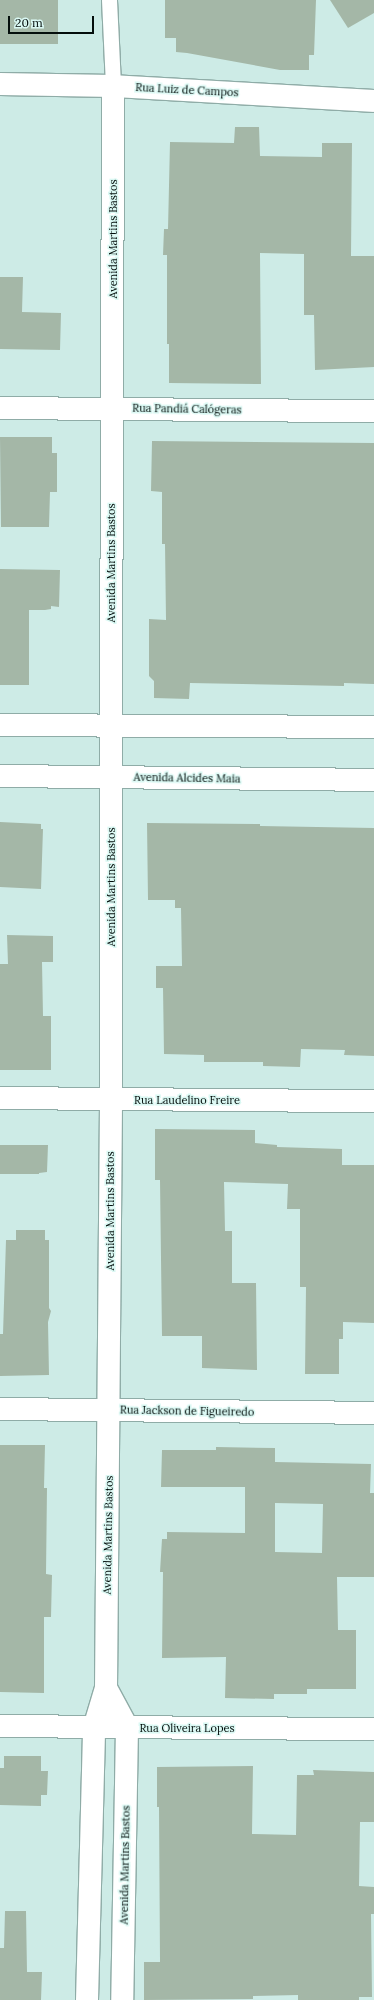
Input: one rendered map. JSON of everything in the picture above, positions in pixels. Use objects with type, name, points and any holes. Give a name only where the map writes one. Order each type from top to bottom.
[{"type":"street","name":"Rua Luiz de Campos","points":[[0,84],[113,86],[374,101]]},
{"type":"street","name":"Avenida Martins Bastos","points":[[86,2000],[94,1728],[106,1688],[111,1100],[110,777],[113,86]]},
{"type":"street","name":"Rua Pandiá Calógeras","points":[[0,408],[374,411]]},
{"type":"street","points":[[0,725],[374,727]]},
{"type":"street","name":"Avenida Alcides Maia","points":[[0,776],[374,780]]},
{"type":"street","name":"Rua Laudelino Freire","points":[[0,1098],[374,1101]]},
{"type":"street","name":"Rua Jackson de Figueiredo","points":[[0,1409],[374,1413]]},
{"type":"street","name":"Avenida Martins Bastos","points":[[106,1688],[127,1727],[122,2000]]},
{"type":"street","name":"Rua Oliveira Lopes","points":[[0,1726],[94,1728],[374,1729]]},
{"type":"lane","points":[[109,0],[113,86]]},
{"type":"building","points":[[0,0],[58,0],[58,44],[0,44]]},
{"type":"building","points":[[165,0],[316,0],[314,55],[309,55],[309,70],[280,70],[176,52],[176,38],[165,38]]},
{"type":"building","points":[[330,0],[374,0],[374,13],[348,28]]},
{"type":"building","points":[[235,127],[259,127],[260,156],[322,157],[322,143],[352,143],[351,256],[374,256],[374,367],[315,370],[314,315],[304,315],[304,254],[260,253],[261,384],[169,383],[169,344],[167,344],[167,255],[163,255],[164,229],[168,229],[170,142],[234,143]]},
{"type":"building","points":[[0,277],[23,277],[22,312],[61,313],[60,350],[0,349]]},
{"type":"building","points":[[0,437],[52,437],[52,453],[57,453],[57,492],[50,492],[49,527],[1,527]]},
{"type":"building","points":[[152,441],[374,443],[374,684],[344,683],[344,686],[190,683],[189,699],[154,698],[154,681],[149,676],[149,619],[166,620],[165,544],[162,544],[162,492],[151,491]]},
{"type":"building","points":[[0,569],[60,570],[59,607],[51,606],[51,609],[29,610],[29,685],[0,685]]},
{"type":"building","points":[[0,822],[41,824],[41,829],[43,829],[41,889],[0,887]]},
{"type":"building","points":[[147,823],[260,824],[260,826],[374,828],[374,1056],[344,1055],[345,1050],[301,1049],[300,1067],[263,1066],[263,1062],[204,1062],[204,1055],[164,1054],[163,988],[156,988],[156,966],[182,966],[181,908],[175,908],[175,900],[148,900]]},
{"type":"building","points":[[7,935],[53,936],[53,962],[42,962],[43,1016],[51,1016],[51,1070],[0,1070],[0,964],[8,964]]},
{"type":"building","points":[[155,1129],[255,1130],[255,1143],[277,1145],[277,1147],[342,1149],[342,1165],[374,1165],[374,1323],[343,1322],[343,1339],[339,1339],[339,1374],[305,1374],[306,1287],[300,1287],[300,1209],[287,1209],[288,1184],[224,1182],[225,1231],[232,1231],[232,1283],[256,1283],[257,1370],[202,1368],[202,1336],[162,1336],[160,1180],[155,1180]]},
{"type":"building","points":[[0,1145],[48,1145],[47,1172],[39,1174],[0,1174]]},
{"type":"building","points":[[16,1230],[45,1230],[45,1240],[49,1240],[49,1308],[51,1311],[48,1322],[49,1375],[0,1376],[0,1334],[3,1334],[6,1240],[16,1240]]},
{"type":"building","points":[[0,1445],[45,1445],[44,1488],[47,1488],[46,1574],[52,1575],[51,1617],[44,1617],[44,1693],[0,1692]]},
{"type":"building","points":[[216,1447],[275,1448],[275,1462],[371,1464],[370,1493],[374,1493],[374,1577],[337,1577],[338,1630],[356,1630],[356,1689],[307,1689],[307,1694],[274,1694],[274,1699],[225,1698],[226,1657],[162,1658],[163,1572],[160,1572],[162,1539],[167,1539],[167,1532],[245,1533],[245,1487],[161,1487],[162,1450],[216,1450]],"holes":[[[275,1503],[323,1504],[322,1553],[275,1552]]]},
{"type":"building","points":[[4,1756],[41,1756],[41,1771],[48,1771],[47,1795],[41,1795],[41,1806],[0,1805],[0,1768],[4,1768]]},
{"type":"building","points":[[253,1766],[252,1834],[296,1835],[297,1775],[314,1775],[313,1770],[374,1772],[374,1822],[360,1822],[359,1886],[374,1887],[374,1914],[371,1914],[372,1997],[359,1997],[359,2000],[298,2000],[298,1995],[253,1996],[253,1999],[144,2000],[144,1962],[160,1962],[159,1807],[157,1807],[157,1767]]},
{"type":"building","points":[[5,1911],[26,1911],[27,1972],[42,1972],[41,2000],[0,2000],[0,1948],[4,1948]]}]
